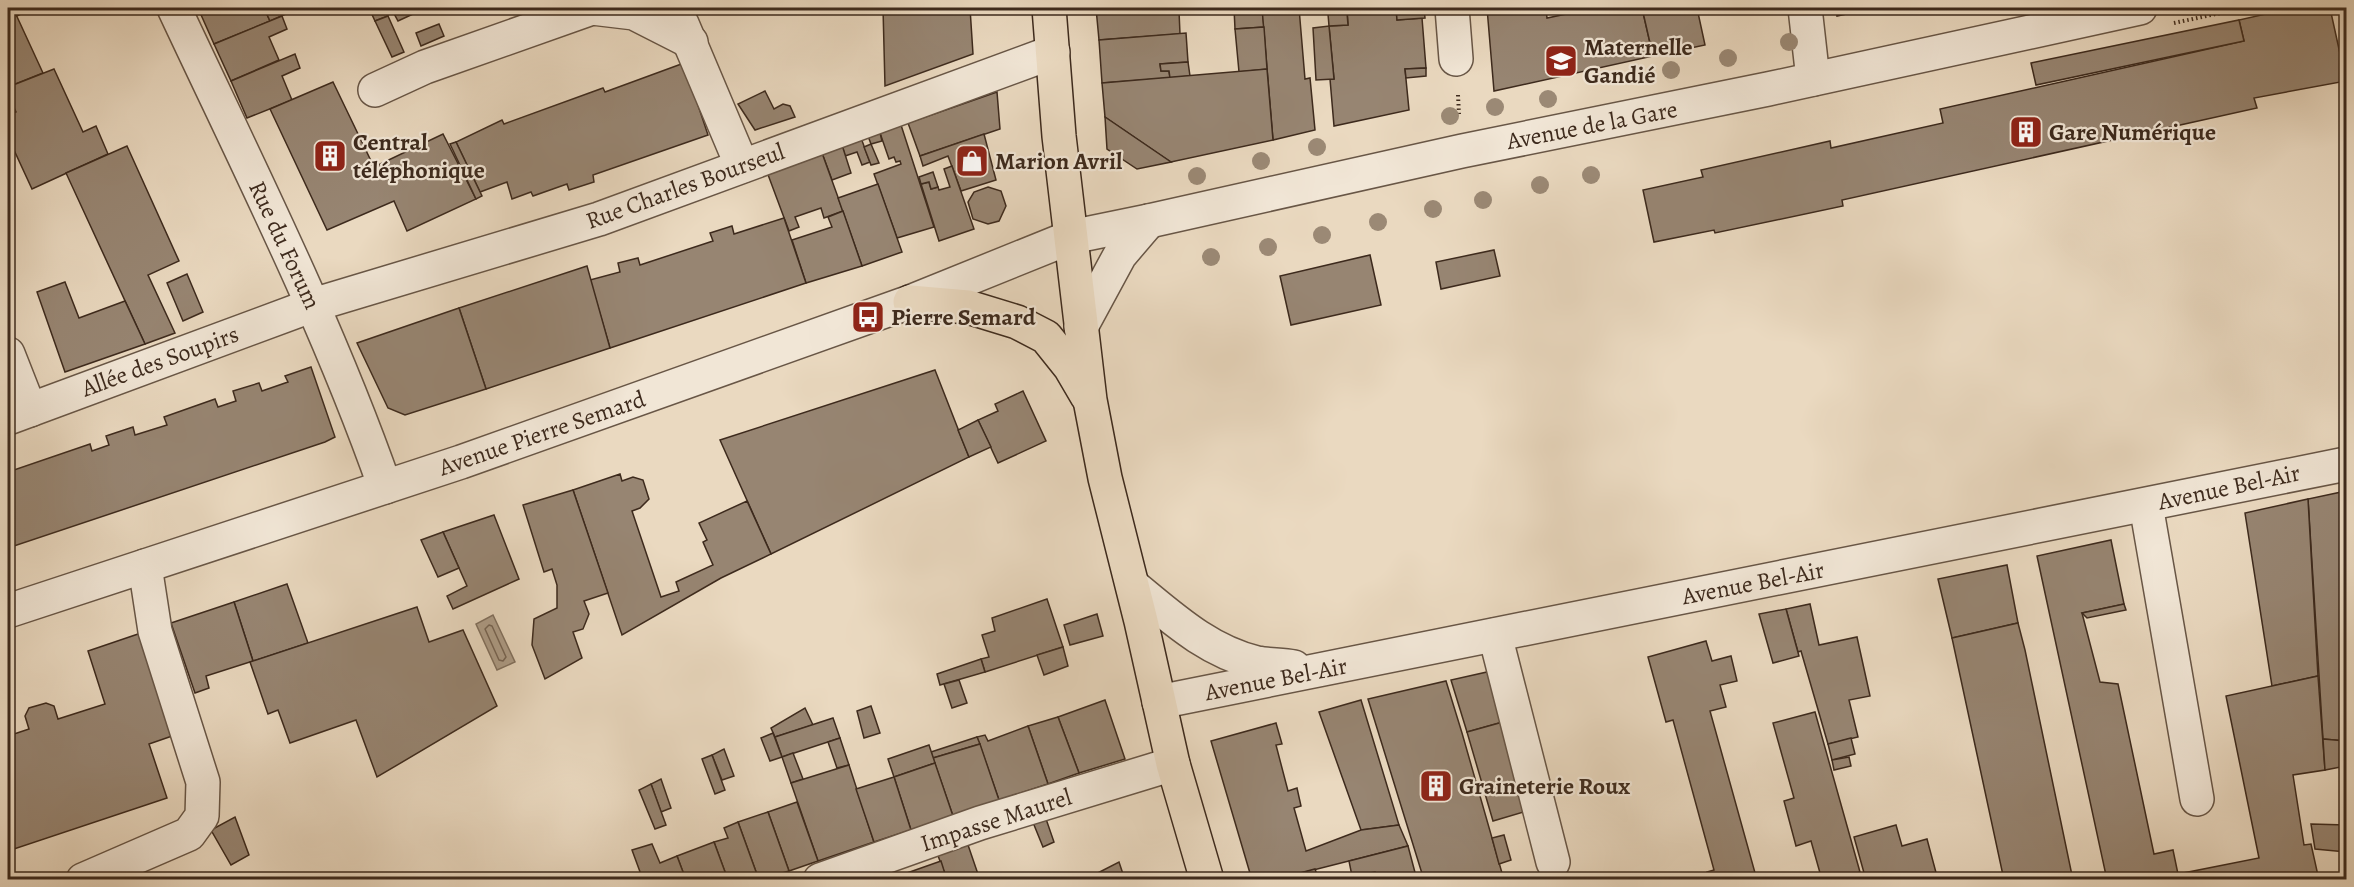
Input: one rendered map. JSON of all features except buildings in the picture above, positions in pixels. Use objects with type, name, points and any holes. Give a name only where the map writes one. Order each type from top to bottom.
[{"type":"main road","points":[[1049,8],[1059,136],[1090,400],[1105,478],[1173,764],[1207,879]]},
{"type":"main road","points":[[910,302],[968,307],[1017,322],[1046,337],[1070,367],[1090,400]]},
{"type":"street","name":"Rue du Forum","points":[[174,8],[313,305],[385,487]]},
{"type":"street","points":[[375,90],[426,67],[592,8],[634,13],[691,42]]},
{"type":"street","points":[[674,8],[691,42],[742,166]]},
{"type":"street","points":[[1452,8],[1456,59]]},
{"type":"street","points":[[1805,8],[1813,79]]},
{"type":"street","name":"Avenue de la Gare","points":[[1071,237],[1149,222],[1462,151],[1813,79],[2140,8]]},
{"type":"street","name":"Rue Charles Bourseul","points":[[313,305],[599,219],[1053,52]]},
{"type":"street","points":[[1082,327],[1120,255],[1149,222]]},
{"type":"street","name":"Avenue Pierre Semard","points":[[8,611],[385,487],[910,302],[1071,237]]},
{"type":"street","name":"Allée des Soupirs","points":[[19,414],[313,305]]},
{"type":"street","points":[[8,354],[19,414]]},
{"type":"street","name":"Avenue Bel-Air","points":[[1159,702],[2346,464]]},
{"type":"street","points":[[2146,505],[2197,799]]},
{"type":"street","points":[[83,879],[189,834],[202,816],[203,782],[155,631],[145,566]]},
{"type":"street","points":[[1132,586],[1183,627],[1215,648],[1257,663],[1322,669]]},
{"type":"street","points":[[1495,635],[1553,862]]},
{"type":"street","name":"Impasse Maurel","points":[[820,879],[980,823],[1173,764]]},
{"type":"path","points":[[1456,59],[1462,151]]},
{"type":"water","points":[[493,615],[515,662],[497,670],[476,624]]},
{"type":"place","name":"Maternelle Gandié","points":[[1561,61]]},
{"type":"place","name":"Gare Numérique","points":[[2026,132]]},
{"type":"place","name":"Central téléphonique","points":[[330,156]]},
{"type":"place","name":"Marion Avril","points":[[972,161]]},
{"type":"place","name":"Pierre Semard","points":[[868,317]]},
{"type":"place","name":"Graineterie Roux","points":[[1436,786]]}]
